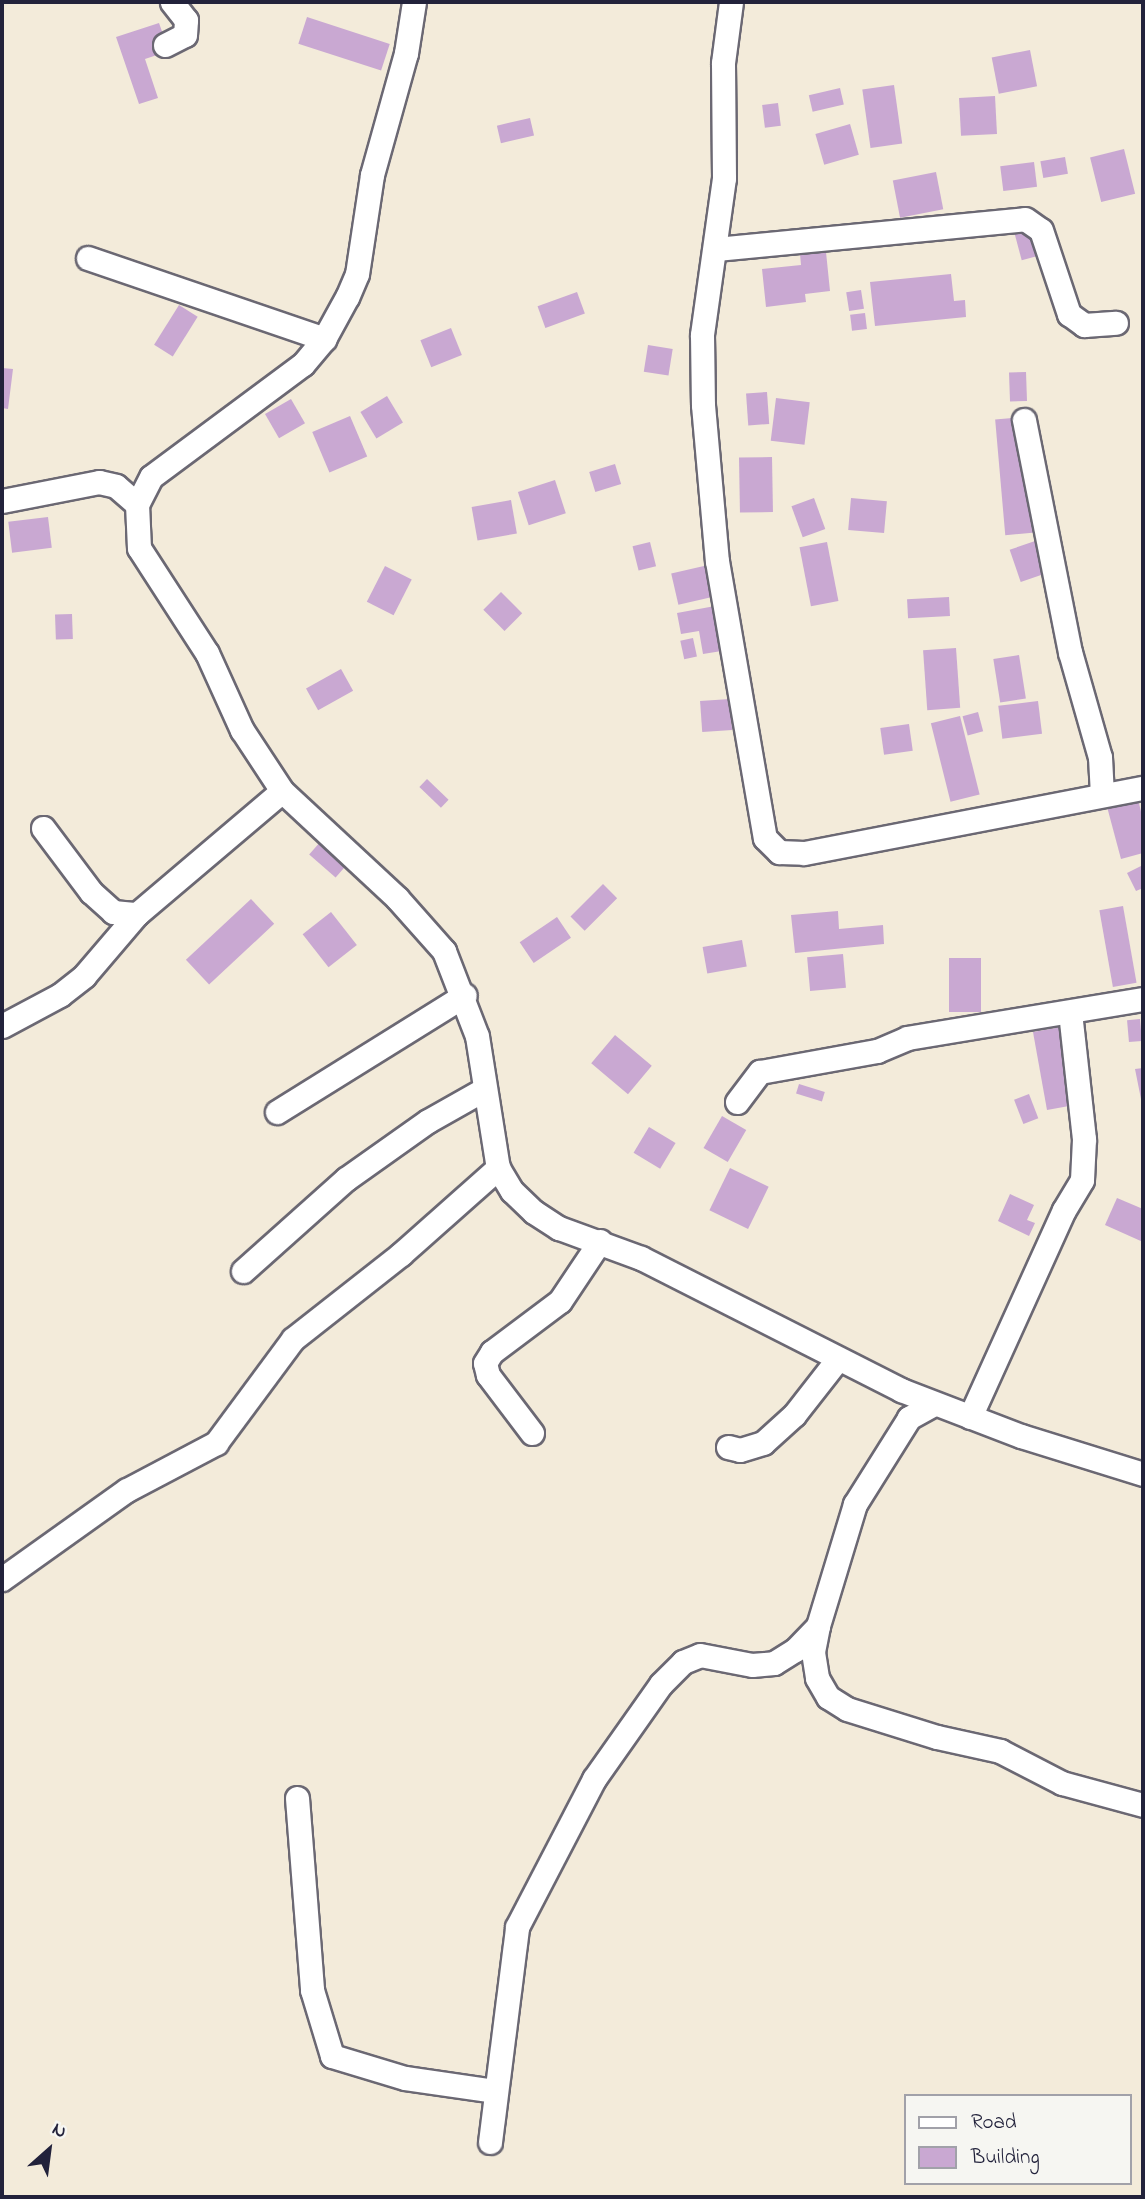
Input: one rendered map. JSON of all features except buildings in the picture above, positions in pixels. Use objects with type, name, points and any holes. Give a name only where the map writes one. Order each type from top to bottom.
[{"type":"street","points":[[165,45],[184,35],[186,20],[172,2]]},
{"type":"street","points":[[414,2],[406,54],[372,175],[357,274],[324,339],[303,363],[268,391],[173,457],[151,477],[137,504],[139,548],[207,653],[243,730],[282,791],[423,925],[444,951],[465,995],[477,1036],[482,1090],[498,1168],[512,1191],[534,1212],[559,1228],[600,1241],[901,1390],[970,1417],[1143,1474]]},
{"type":"street","points":[[731,2],[723,63],[724,178],[702,335],[703,405],[717,561],[768,844],[786,854],[804,853],[1143,788]]},
{"type":"street","points":[[716,249],[1025,219],[1041,230],[1069,314],[1084,325],[1116,323]]},
{"type":"street","points":[[88,258],[129,268],[324,339]]},
{"type":"street","points":[[1024,420],[1070,652],[1100,757],[1102,795]]},
{"type":"street","points":[[2,501],[99,482],[116,486],[137,504]]},
{"type":"street","points":[[2,1026],[61,995],[84,976],[137,914],[282,791]]},
{"type":"street","points":[[43,828],[91,892],[113,912],[137,914]]},
{"type":"street","points":[[277,1112],[465,995]]},
{"type":"street","points":[[737,1102],[760,1072],[877,1051],[907,1038],[1143,999]]},
{"type":"street","points":[[970,1417],[1064,1210],[1082,1180],[1084,1139],[1070,1013]]},
{"type":"street","points":[[243,1271],[346,1179],[428,1121],[482,1090]]},
{"type":"street","points":[[2,1579],[127,1490],[216,1443],[293,1339],[401,1254],[498,1168]]},
{"type":"street","points":[[532,1433],[488,1376],[485,1363],[492,1352],[559,1301],[600,1241]]},
{"type":"street","points":[[728,1447],[740,1450],[763,1443],[794,1415],[837,1360]]},
{"type":"street","points":[[901,1390],[909,1419]]},
{"type":"street","points":[[934,1404],[909,1419],[855,1504],[818,1626],[813,1652],[817,1678],[828,1697],[847,1709],[937,1737],[1000,1751],[1062,1783],[1143,1805]]},
{"type":"street","points":[[490,2142],[494,2091],[517,1927],[594,1779],[661,1684],[682,1662],[700,1655],[752,1665],[774,1663],[795,1650],[818,1626]]},
{"type":"street","points":[[297,1798],[312,1990],[332,2056],[405,2078],[494,2091]]}]
